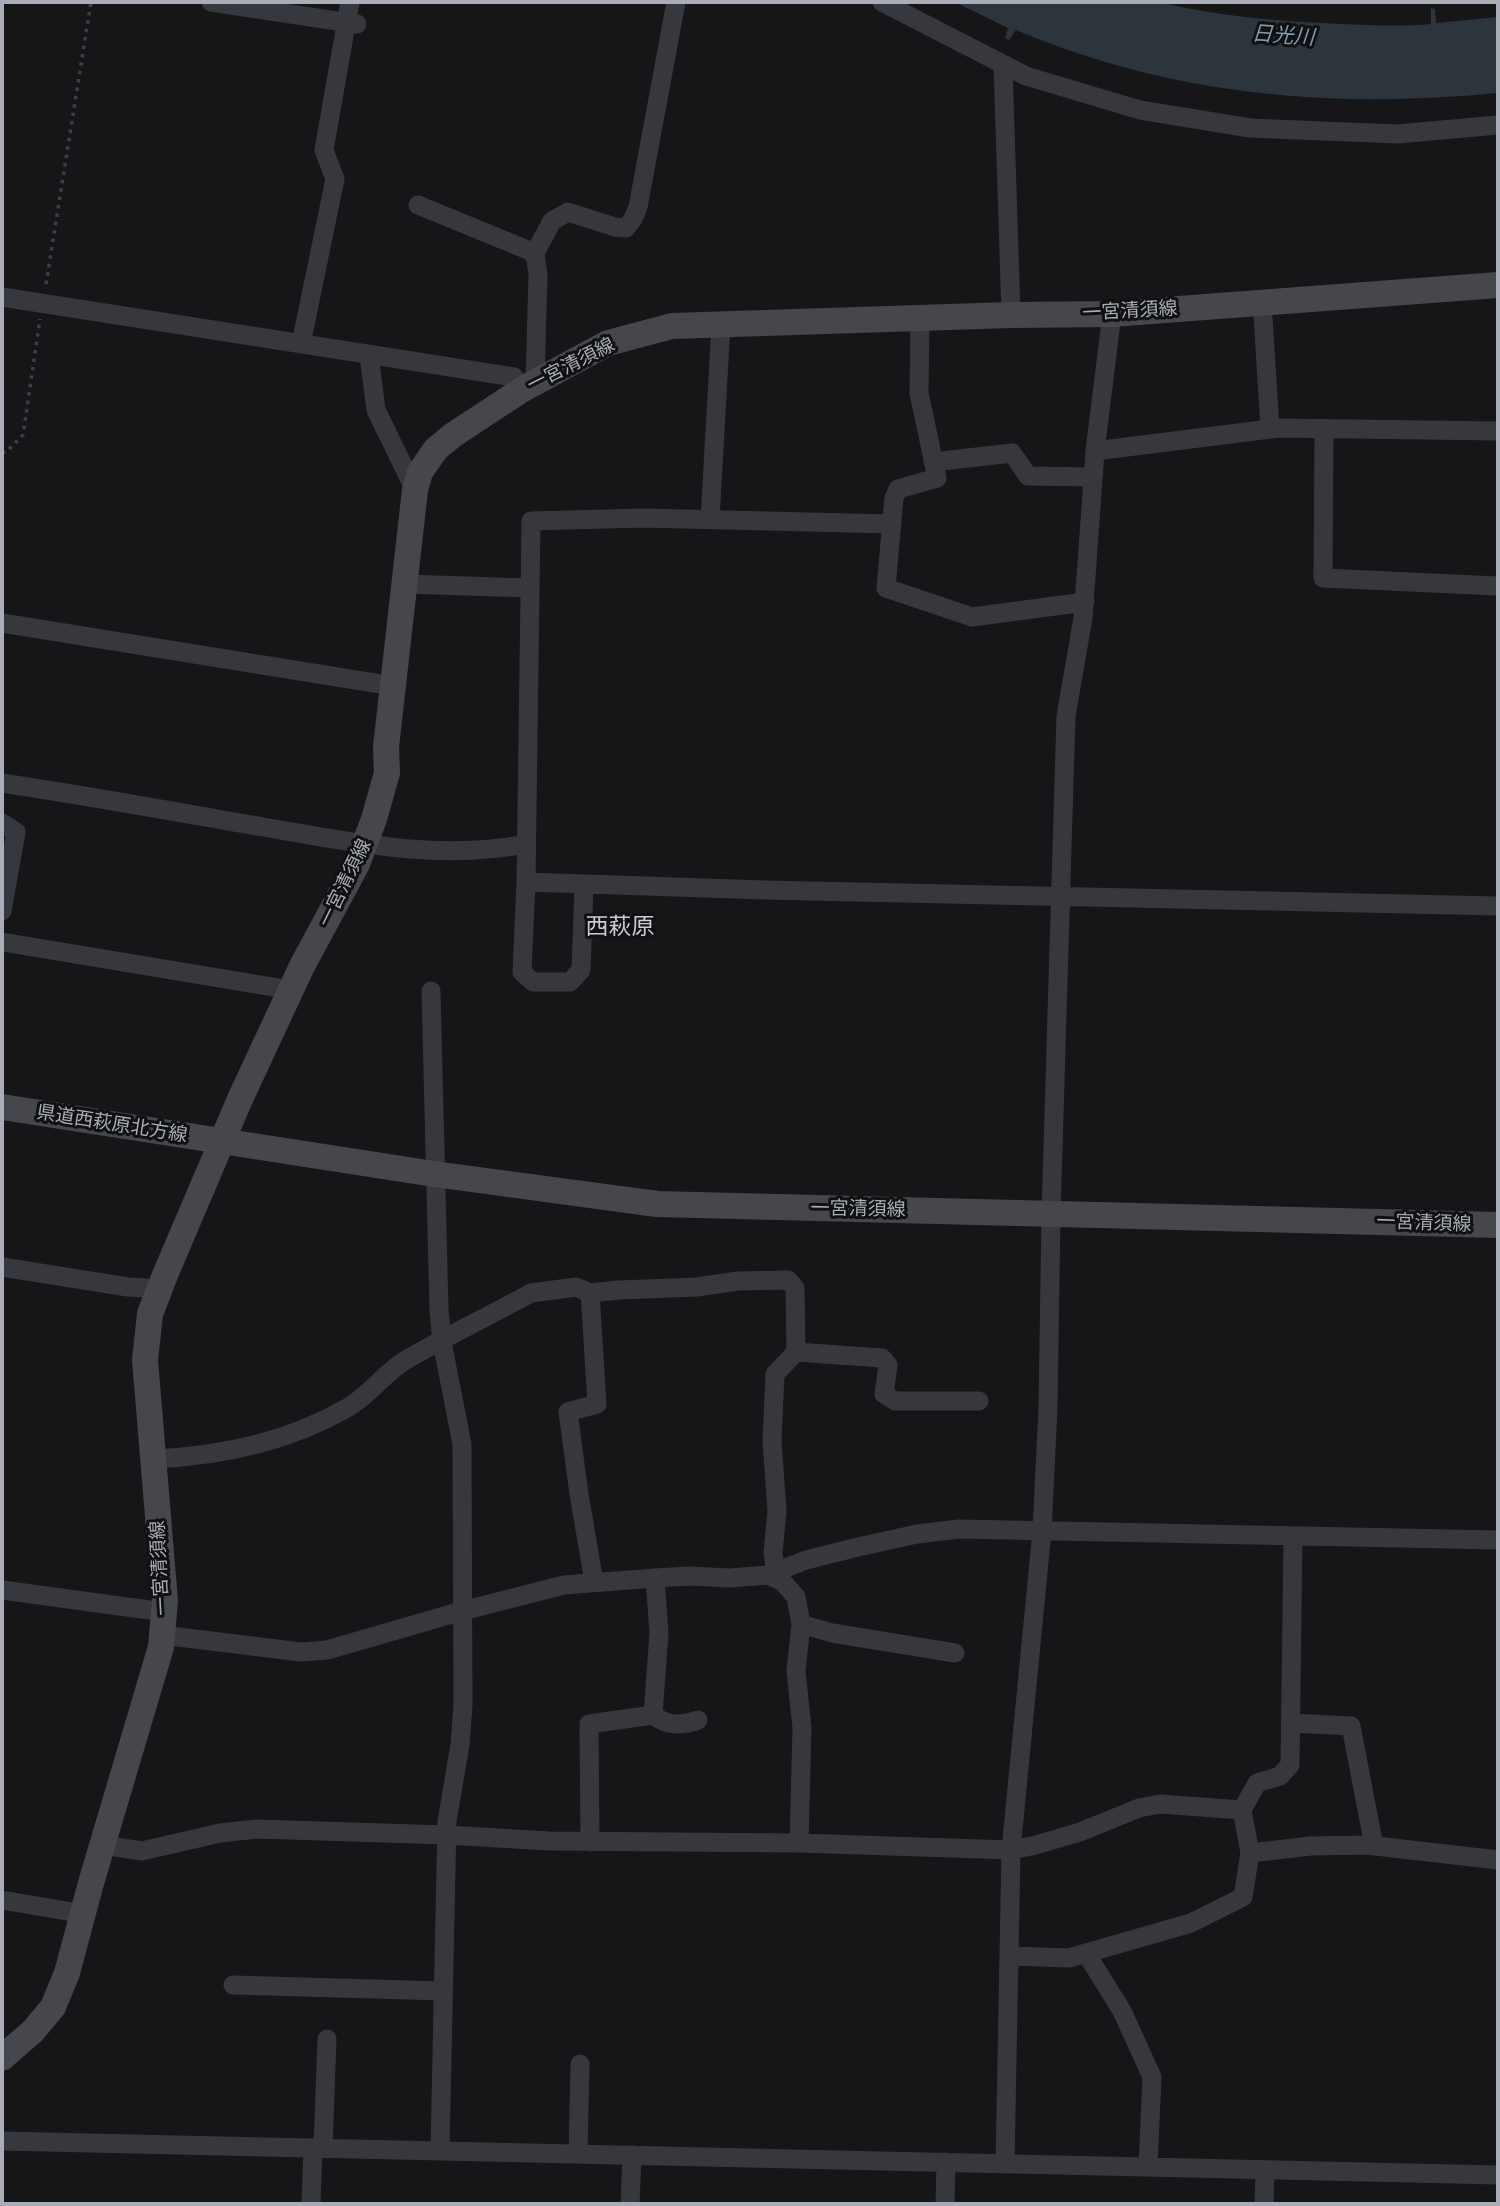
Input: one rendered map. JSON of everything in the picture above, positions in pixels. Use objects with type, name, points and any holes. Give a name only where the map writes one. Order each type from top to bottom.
[{"type":"main road","name":"一宮清須線","points":[[2,2058],[33,2031],[53,2007],[67,1973],[161,1647],[163,1624],[145,1360],[150,1314],[222,1140],[291,990],[357,864],[374,819],[387,773],[386,747],[415,490],[421,472],[436,449],[461,429],[529,386],[608,343],[673,326],[920,317],[1112,314],[1498,285]]},
{"type":"main road","name":"県道西萩原北方線","points":[[2,1107],[222,1140]]},
{"type":"main road","name":"一宮清須線","points":[[222,1140],[434,1174],[657,1204],[1498,1225]]},
{"type":"street","points":[[211,2],[352,24]]},
{"type":"street","points":[[350,2],[352,24]]},
{"type":"street","points":[[301,344],[335,179],[324,150],[329,121],[352,24],[361,2]]},
{"type":"street","points":[[2,297],[514,377],[529,386],[538,275],[534,253],[552,221],[568,212],[615,227],[626,228],[633,219],[642,188],[676,2]]},
{"type":"street","points":[[882,2],[1026,76],[1140,110],[1251,128],[1397,134],[1498,125]]},
{"type":"street","points":[[1003,65],[1011,315]]},
{"type":"street","points":[[418,205],[534,253]]},
{"type":"street","points":[[1262,301],[1270,429]]},
{"type":"street","points":[[1005,2164],[1011,1850],[1042,1531],[1048,1408],[1066,716],[1084,602],[1095,451],[1112,314]]},
{"type":"street","points":[[920,317],[919,393],[937,478],[898,489],[894,498],[886,588],[972,617],[1084,602]]},
{"type":"street","points":[[710,520],[721,324]]},
{"type":"street","points":[[369,355],[376,410],[415,490]]},
{"type":"street","points":[[1095,451],[1270,429],[1498,431]]},
{"type":"street","points":[[1324,429],[1323,578],[1498,586]]},
{"type":"street","points":[[933,462],[1012,453],[1028,476],[1093,477]]},
{"type":"street","points":[[584,884],[580,970],[570,982],[533,982],[522,972],[526,882],[531,521],[643,519],[892,524]]},
{"type":"street","points":[[404,584],[529,588]]},
{"type":"street","points":[[2,623],[393,686]]},
{"type":"street","points":[[2,783],[365,844],[462,851],[501,849],[526,844]]},
{"type":"street","points":[[2,822],[16,832],[4,880],[2,911]]},
{"type":"street","points":[[526,882],[1498,906]]},
{"type":"street","points":[[2,942],[291,990]]},
{"type":"street","points":[[431,991],[439,1310],[442,1342],[461,1444],[463,1705],[460,1745],[447,1821],[440,2150]]},
{"type":"street","points":[[2,1267],[128,1287],[160,1289]]},
{"type":"street","points":[[153,1459],[205,1456],[243,1448],[305,1428],[349,1408],[403,1362],[531,1293],[576,1287],[590,1293],[697,1287],[738,1281],[788,1280],[795,1288],[796,1352],[775,1374],[772,1441],[778,1511],[772,1573]]},
{"type":"street","points":[[590,1293],[597,1404],[568,1412],[594,1582]]},
{"type":"street","points":[[796,1352],[882,1358],[888,1365],[884,1394],[895,1401],[978,1401]]},
{"type":"street","points":[[2,1590],[301,1652],[327,1650],[462,1611],[564,1586],[689,1576],[730,1578],[772,1573],[806,1560],[917,1534],[959,1530],[1498,1541]]},
{"type":"street","points":[[1009,1956],[1069,1958],[1191,1923],[1242,1897],[1250,1853],[1242,1810],[1257,1783],[1280,1776],[1290,1765],[1293,1536]]},
{"type":"street","points":[[772,1573],[796,1597],[801,1624],[796,1671],[802,1728],[799,1843]]},
{"type":"street","points":[[653,1715],[659,1633],[655,1578]]},
{"type":"street","points":[[801,1624],[843,1635],[955,1653]]},
{"type":"street","points":[[590,1842],[589,1724],[653,1715],[663,1723],[677,1725],[698,1720]]},
{"type":"street","points":[[1290,1723],[1351,1726],[1374,1846]]},
{"type":"street","points":[[102,1845],[142,1851],[220,1833],[257,1829],[590,1842],[799,1843],[1011,1850],[1047,1842],[1139,1808],[1160,1804],[1242,1810]]},
{"type":"street","points":[[1250,1853],[1311,1846],[1374,1846],[1498,1860]]},
{"type":"street","points":[[2,1900],[84,1914]]},
{"type":"street","points":[[1086,1953],[1122,2011],[1152,2077],[1148,2167]]},
{"type":"street","points":[[233,1984],[443,1992]]},
{"type":"street","points":[[310,2204],[318,2148],[327,2039]]},
{"type":"street","points":[[578,2154],[580,2064]]},
{"type":"street","points":[[2,2141],[1498,2175]]},
{"type":"street","points":[[629,2204],[632,2155]]},
{"type":"street","points":[[945,2204],[946,2162]]},
{"type":"street","points":[[1264,2204],[1265,2170]]},
{"type":"path","points":[[2,453],[23,435],[91,2]]},
{"type":"water","name":"日光川","points":[[955,2],[1160,2],[1250,17],[1375,25],[1431,24],[1431,8],[1435,9],[1436,23],[1498,17],[1498,93],[1374,99],[1253,92],[1193,83],[1134,70],[1016,30],[1009,40],[1005,38],[1008,28]]},
{"type":"district","name":"西萩原","points":[[620,927]]}]
